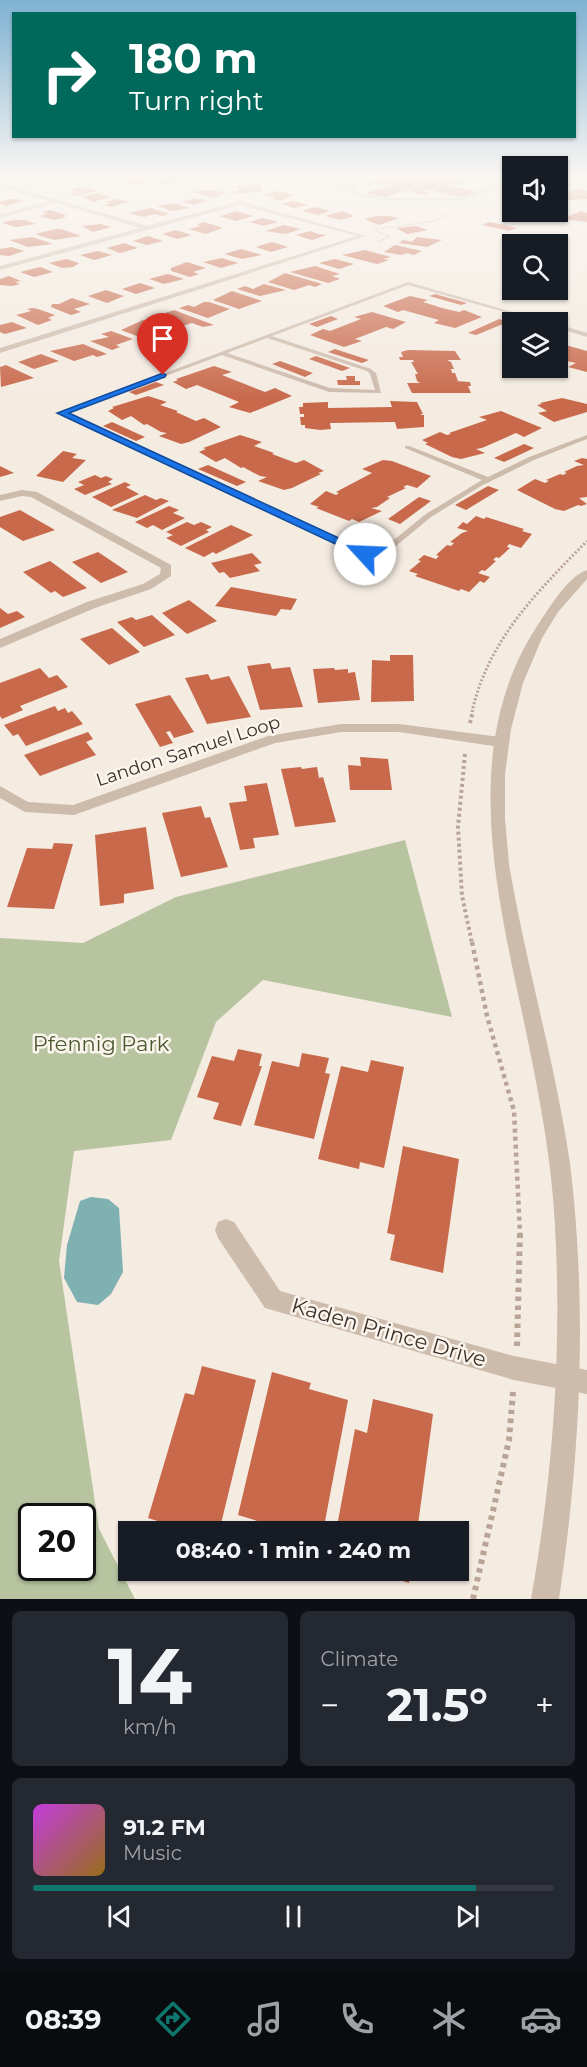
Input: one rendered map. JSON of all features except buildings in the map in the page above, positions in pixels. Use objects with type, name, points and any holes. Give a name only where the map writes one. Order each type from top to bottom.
[{"type":"street","points":[[0,268],[64,251]]},
{"type":"street","points":[[0,351],[317,251]]},
{"type":"street","points":[[0,498],[22,493],[33,494],[166,567],[165,576],[152,585],[130,594],[93,604],[0,644]]},
{"type":"street","points":[[545,1599],[578,1381],[564,1201],[551,1108],[510,922],[496,813],[500,742],[523,663],[555,607],[587,573]]},
{"type":"street","name":"Landon Samuel Loop","points":[[0,791],[25,807],[74,810],[273,740],[340,728],[399,728],[500,742]]},
{"type":"street","name":"Kaden Prince Drive","points":[[226,1230],[273,1300],[514,1368],[578,1381]]},
{"type":"lane","points":[[510,312],[408,283],[62,413],[365,554],[382,553],[433,512],[487,479],[532,458],[587,437]]},
{"type":"lane","points":[[568,329],[587,335]]},
{"type":"lane","points":[[223,352],[329,390],[379,392],[375,378],[369,370],[268,336]]},
{"type":"lane","points":[[407,447],[487,479]]},
{"type":"path","points":[[473,1599],[509,1440],[520,1319],[521,1251],[514,1111],[487,1016],[462,896],[458,827],[471,717],[487,660],[521,608],[587,541]]},
{"type":"green space","name":"Pfennig Park","points":[[405,840],[452,1017],[263,980],[216,1022],[171,1140],[74,1151],[59,1261],[95,1503],[18,1503],[18,1581],[96,1581],[96,1509],[99,1529],[118,1566],[118,1581],[126,1581],[135,1599],[0,1599],[0,938],[83,943],[176,897]]},
{"type":"water","points":[[91,1197],[108,1199],[119,1208],[123,1272],[111,1294],[98,1305],[77,1302],[64,1278],[67,1245],[80,1201]]},
{"type":"route","points":[[163,375],[62,413],[365,554]]}]
